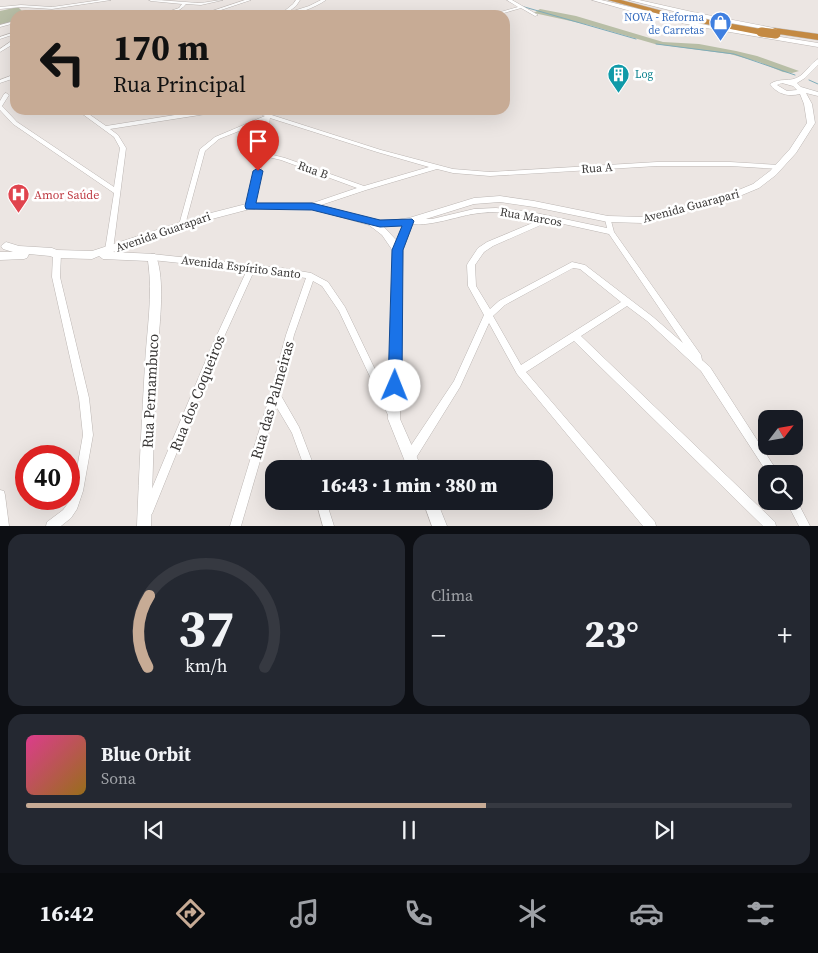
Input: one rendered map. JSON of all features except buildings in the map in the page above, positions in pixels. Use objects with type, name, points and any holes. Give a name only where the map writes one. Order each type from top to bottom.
[{"type":"highway","points":[[612,0],[678,17],[769,32],[818,37]]},
{"type":"highway","points":[[621,0],[671,13],[769,32]]},
{"type":"street","points":[[2,8],[21,6],[42,8],[109,0]]},
{"type":"street","points":[[151,0],[208,4],[221,0]]},
{"type":"street","points":[[217,10],[248,0]]},
{"type":"street","points":[[290,10],[298,0]]},
{"type":"street","points":[[303,10],[324,0]]},
{"type":"street","points":[[509,0],[536,14]]},
{"type":"street","points":[[595,0],[666,19],[769,32]]},
{"type":"street","points":[[632,0],[818,45]]},
{"type":"street","points":[[177,10],[180,9],[185,2]]},
{"type":"street","points":[[510,10],[521,7]]},
{"type":"street","points":[[791,83],[803,77],[818,61]]},
{"type":"street","points":[[808,106],[800,99],[776,88],[774,83],[781,81],[791,83],[801,89],[818,94]]},
{"type":"street","points":[[0,89],[6,95]]},
{"type":"street","points":[[785,92],[798,93],[801,89]]},
{"type":"street","name":"Avenida Guarapari","points":[[1,248],[50,256],[56,254],[92,255],[219,213],[250,206],[317,207],[372,222],[387,224],[409,221],[466,203],[500,199],[608,219],[644,220],[738,194],[756,186],[779,167],[798,144],[811,123],[808,106],[801,89]]},
{"type":"street","points":[[10,94],[6,95],[0,106],[15,122],[116,192]]},
{"type":"street","points":[[87,115],[116,136],[123,148],[109,250]]},
{"type":"street","points":[[106,128],[187,115]]},
{"type":"street","name":"Rua A","points":[[264,115],[435,167],[454,171],[490,174],[657,164],[730,164],[779,167]]},
{"type":"street","points":[[250,206],[269,117]]},
{"type":"street","points":[[182,225],[202,150],[217,138],[269,117]]},
{"type":"street","name":"Rua B","points":[[262,154],[282,159],[364,188]]},
{"type":"street","points":[[317,207],[364,188],[435,167]]},
{"type":"street","name":"Rua Marcos","points":[[409,221],[432,221],[474,211],[496,210],[514,211],[611,232]]},
{"type":"street","points":[[548,219],[490,244],[481,250],[471,266],[472,286],[520,371],[650,526]]},
{"type":"street","points":[[608,219],[611,232],[707,370],[768,465]]},
{"type":"street","name":"Avenida Espírito Santo","points":[[394,419],[398,250],[409,221]]},
{"type":"street","points":[[372,222],[385,233],[398,250]]},
{"type":"street","points":[[51,526],[68,514],[78,491],[88,435],[84,398],[56,277],[56,254]]},
{"type":"street","name":"Avenida Espírito Santo","points":[[92,255],[152,257],[252,268],[311,276],[325,284],[335,296],[394,419],[411,460]]},
{"type":"street","name":"Rua Pernambuco","points":[[144,522],[152,347],[157,297],[152,257]]},
{"type":"street","points":[[414,460],[456,384],[488,316],[502,303],[572,265],[582,267],[650,319],[707,370]]},
{"type":"street","name":"Rua dos Coqueiros","points":[[144,522],[215,348],[252,268]]},
{"type":"street","name":"Rua das Palmeiras","points":[[235,526],[275,396],[290,335],[311,276]]},
{"type":"street","points":[[520,371],[628,302]]},
{"type":"street","points":[[650,319],[666,313]]},
{"type":"street","points":[[576,337],[771,526]]},
{"type":"street","points":[[275,396],[296,430],[307,460]]},
{"type":"street","points":[[0,495],[3,526]]},
{"type":"street","points":[[323,510],[329,526]]},
{"type":"street","points":[[434,510],[440,526]]},
{"type":"street","points":[[796,510],[805,526]]},
{"type":"green space","points":[[18,7],[21,10],[10,10],[10,22],[0,25],[0,11]]},
{"type":"green space","points":[[540,9],[576,16],[663,42],[699,44],[757,56],[799,71],[792,73],[783,72],[759,62],[730,54],[655,44],[589,25],[534,13]]},
{"type":"waterway","points":[[521,6],[636,39]]},
{"type":"waterway","points":[[656,44],[734,54],[795,75]]},
{"type":"waterway","points":[[809,80],[818,84]]},
{"type":"place","name":"NOVA - Reforma de Carretas","points":[[720,42]]},
{"type":"place","name":"Log","points":[[619,93]]},
{"type":"place","name":"Amor Saúde","points":[[18,214]]},
{"type":"route","points":[[258,171],[250,206],[312,206],[380,224],[409,221],[401,237],[398,250],[395,386]]}]
